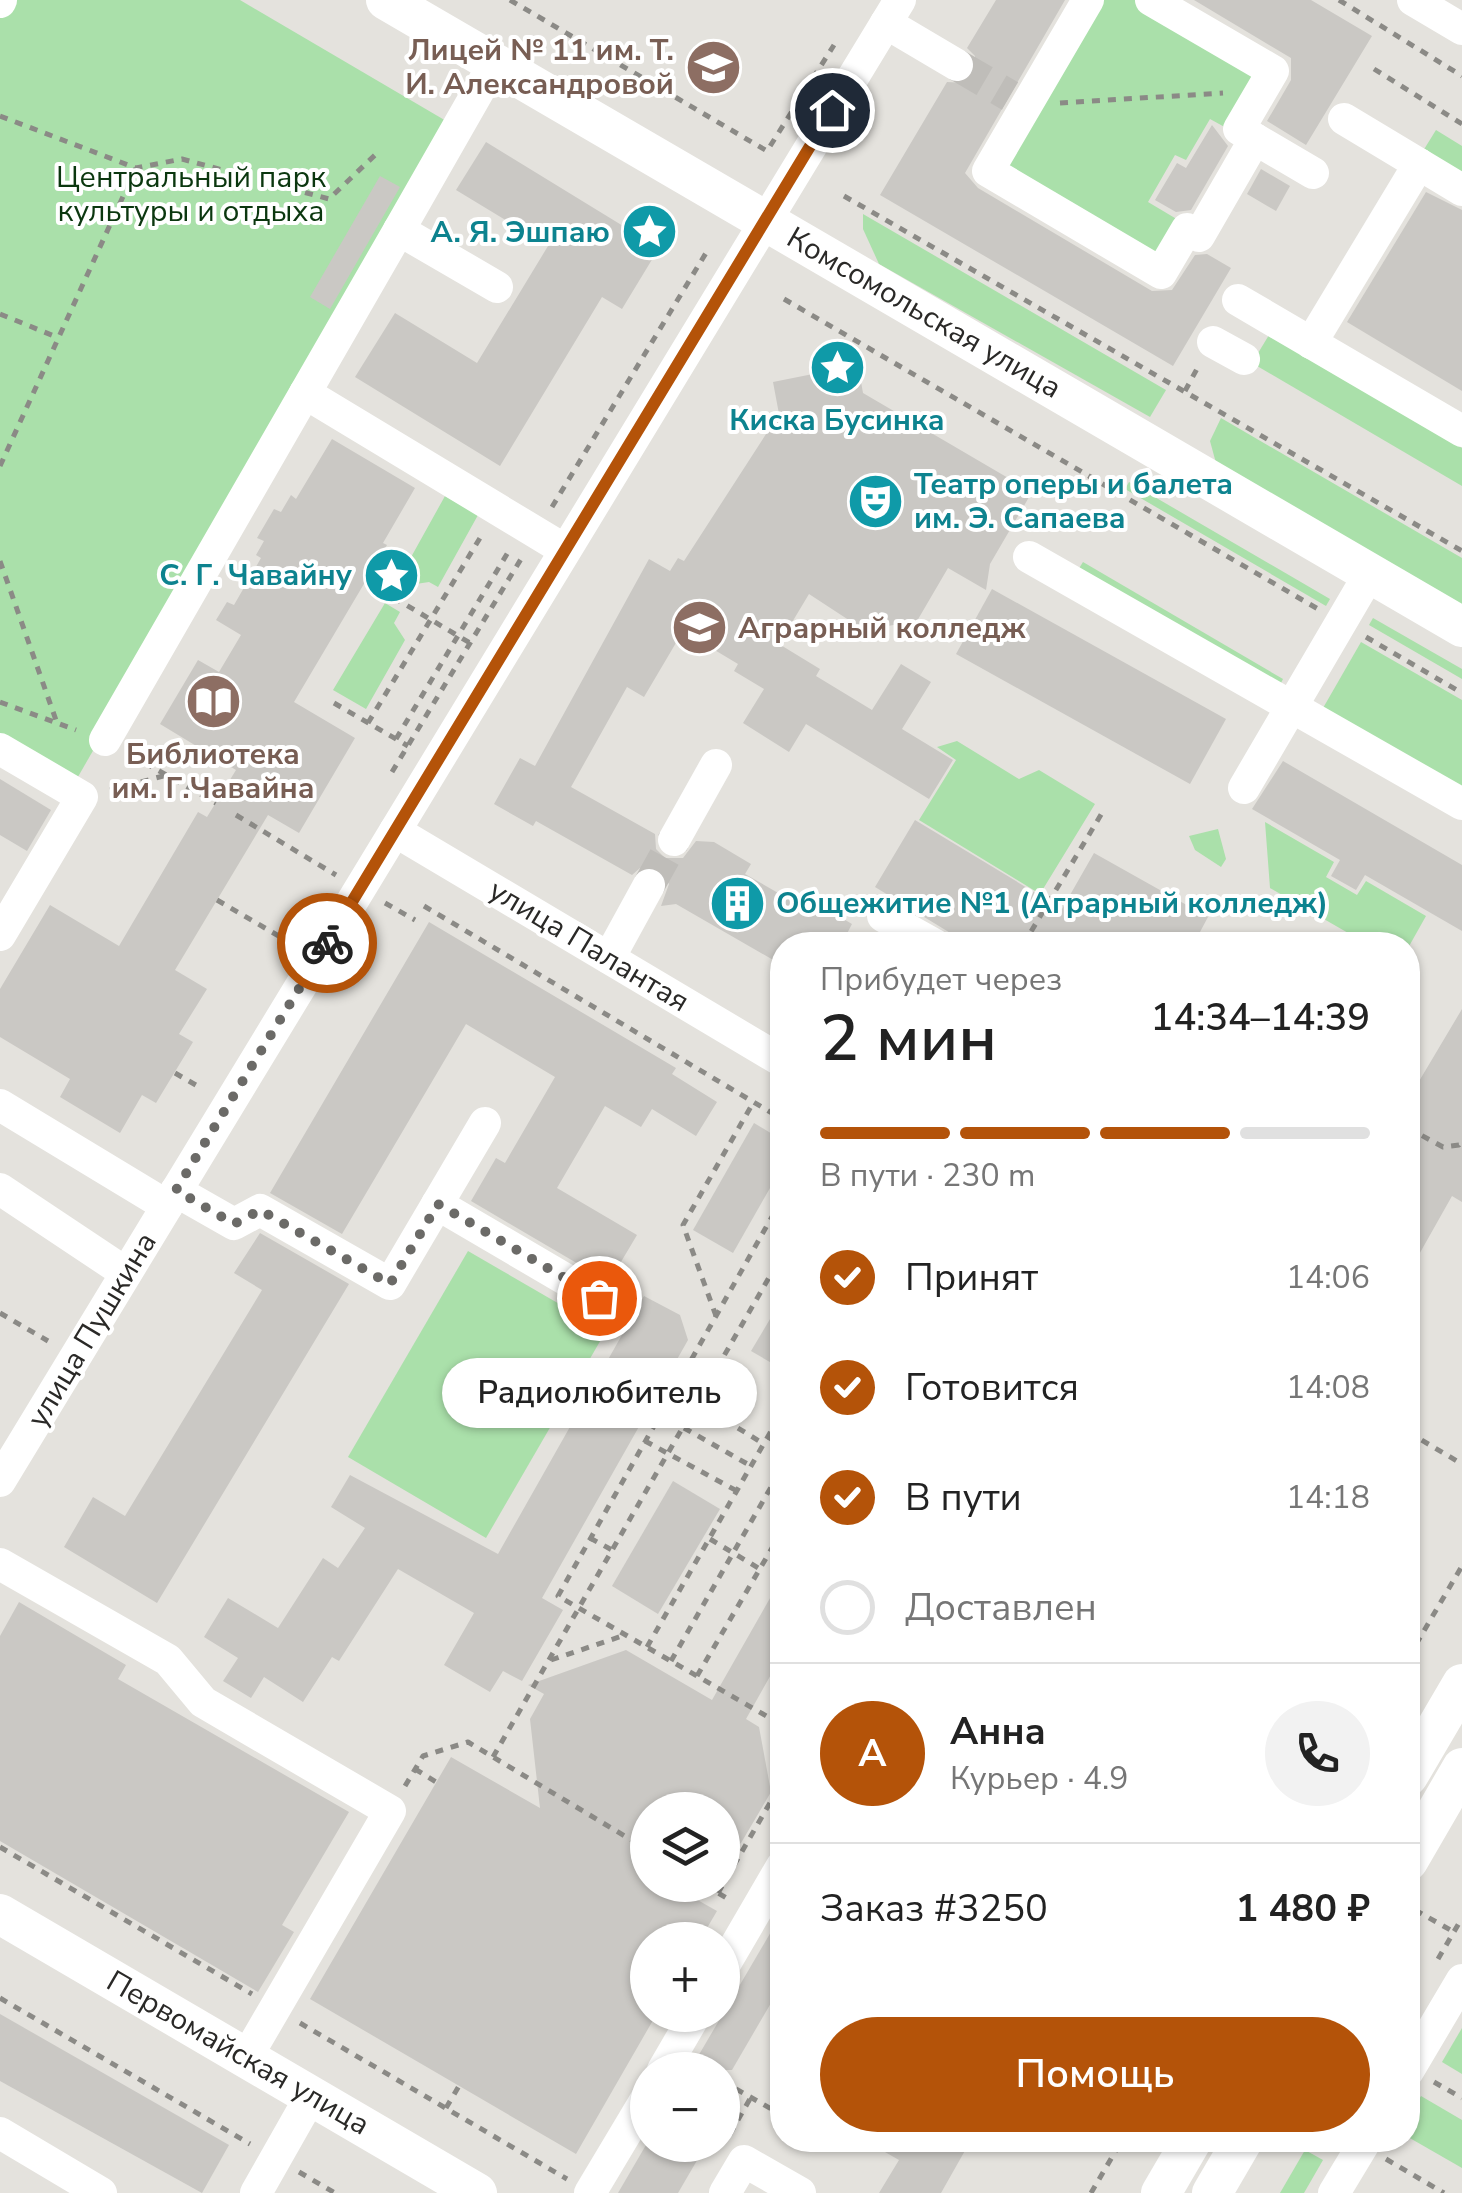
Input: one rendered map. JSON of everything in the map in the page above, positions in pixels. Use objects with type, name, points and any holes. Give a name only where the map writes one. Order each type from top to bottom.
[{"type":"main road","name":"Комсомольская улица","points":[[386,0],[1462,627]]},
{"type":"main road","points":[[1420,1756],[1462,1684]]},
{"type":"main road","points":[[1420,1840],[1462,1768]]},
{"type":"main road","name":"Первомайская улица","points":[[2,1918],[477,2193]]},
{"type":"main road","points":[[1161,2193],[1185,2152]]},
{"type":"main road","points":[[1212,2193],[1236,2152]]},
{"type":"street","points":[[1088,0],[1018,100],[988,171],[1162,273],[1187,229],[1198,236],[1256,138]]},
{"type":"street","points":[[1151,0],[1272,71],[1239,129],[1313,173]]},
{"type":"street","points":[[1414,0],[1462,30]]},
{"type":"street","points":[[893,12],[957,64]]},
{"type":"street","name":"улица Пушкина","points":[[0,1481],[893,12]]},
{"type":"street","points":[[105,740],[495,62]]},
{"type":"street","points":[[1344,119],[1462,190]]},
{"type":"street","points":[[1311,342],[1419,164]]},
{"type":"street","points":[[399,230],[497,287]]},
{"type":"street","points":[[1238,300],[1462,431]]},
{"type":"street","points":[[1213,342],[1244,359]]},
{"type":"street","points":[[306,393],[565,550]]},
{"type":"street","points":[[1030,558],[1462,804]]},
{"type":"street","points":[[1244,788],[1370,573]]},
{"type":"street","points":[[0,749],[82,797],[13,885],[0,936]]},
{"type":"street","points":[[674,840],[716,765]]},
{"type":"street","name":"улица Палантая","points":[[395,830],[770,1054]]},
{"type":"street","points":[[609,958],[649,885]]},
{"type":"street","points":[[883,916],[912,932]]},
{"type":"street","points":[[0,1105],[172,1198],[234,1224],[260,1210],[390,1284],[485,1124]]},
{"type":"street","points":[[0,1189],[126,1272]]},
{"type":"street","points":[[438,1204],[599,1298]]},
{"type":"street","points":[[0,1564],[168,1660],[203,1702],[390,1811],[246,2058]]},
{"type":"street","points":[[740,1937],[770,1886]]},
{"type":"street","points":[[1420,2051],[1462,1980]]},
{"type":"street","points":[[256,2193],[311,2096]]},
{"type":"street","points":[[590,2193],[630,2126]]},
{"type":"street","points":[[0,2133],[101,2193]]},
{"type":"street","points":[[1334,2193],[1359,2152]]},
{"type":"street","points":[[725,2193],[744,2161],[800,2193]]},
{"type":"path","points":[[510,0],[767,151],[841,34]]},
{"type":"path","points":[[1339,0],[1462,76]]},
{"type":"path","points":[[1374,69],[1462,124]]},
{"type":"path","points":[[1018,100],[1262,91]]},
{"type":"path","points":[[0,116],[136,168],[182,159],[329,199],[374,155]]},
{"type":"path","points":[[0,466],[136,168]]},
{"type":"path","points":[[844,196],[1462,551]]},
{"type":"path","points":[[784,298],[1462,693]]},
{"type":"path","points":[[0,314],[59,338]]},
{"type":"path","points":[[368,723],[430,619],[511,517]]},
{"type":"path","points":[[396,739],[458,636],[511,517]]},
{"type":"path","points":[[0,561],[57,723]]},
{"type":"path","points":[[366,581],[470,643]]},
{"type":"path","points":[[334,704],[408,746]]},
{"type":"path","points":[[82,797],[167,775]]},
{"type":"path","points":[[1030,932],[1105,808]]},
{"type":"path","points":[[236,815],[332,872]]},
{"type":"path","points":[[218,900],[289,942]]},
{"type":"path","points":[[424,906],[770,1112]]},
{"type":"path","points":[[174,1073],[201,1088]]},
{"type":"path","points":[[716,1316],[684,1225],[754,1102]]},
{"type":"path","points":[[1420,1134],[1443,1146],[1459,1145],[1462,1140]]},
{"type":"path","points":[[770,1220],[558,1596],[770,1716]]},
{"type":"path","points":[[493,1757],[770,1276]]},
{"type":"path","points":[[0,1313],[48,1341]]},
{"type":"path","points":[[696,1404],[770,1442]]},
{"type":"path","points":[[683,1428],[751,1466]]},
{"type":"path","points":[[647,1647],[770,1433]]},
{"type":"path","points":[[1420,1439],[1462,1464]]},
{"type":"path","points":[[646,1441],[736,1491]]},
{"type":"path","points":[[671,1661],[770,1489]]},
{"type":"path","points":[[590,1538],[612,1550]]},
{"type":"path","points":[[710,1538],[760,1569]]},
{"type":"path","points":[[697,1676],[770,1552]]},
{"type":"path","points":[[1420,1638],[1462,1566]]},
{"type":"path","points":[[548,1660],[625,1635]]},
{"type":"path","points":[[390,1811],[423,1756],[468,1742],[630,1839]]},
{"type":"path","points":[[415,1769],[436,1782]]},
{"type":"path","points":[[740,1855],[770,1803]]},
{"type":"path","points":[[1420,1913],[1454,1932]]},
{"type":"path","points":[[0,1998],[335,2193]]},
{"type":"path","points":[[446,2108],[459,2086]]},
{"type":"path","points":[[740,2091],[770,2108]]},
{"type":"path","points":[[1091,2193],[1115,2152]]},
{"type":"path","points":[[1378,2152],[1444,2193]]},
{"type":"green space","name":"Центральный парк культуры и отдыха","points":[[0,0],[240,0],[453,125],[75,782],[0,737]]},
{"type":"green space","points":[[1096,0],[1137,0],[1262,74],[1230,130],[1210,119],[1186,160],[1175,155],[1148,202],[1185,224],[1161,266],[996,168]]},
{"type":"green space","points":[[1436,130],[1462,146],[1462,175],[1423,151]]},
{"type":"green space","points":[[863,214],[1166,390],[1150,417],[879,264],[863,229]]},
{"type":"green space","points":[[1269,335],[1462,448],[1462,486],[1252,363]]},
{"type":"green space","points":[[1221,418],[1462,558],[1462,608],[1216,463],[1210,441]]},
{"type":"green space","points":[[1129,482],[1330,599],[1326,606],[1125,489]]},
{"type":"green space","points":[[445,496],[478,515],[438,587],[429,582],[416,584],[410,594],[395,586]]},
{"type":"green space","points":[[1083,562],[1283,679],[1279,687],[1078,570]]},
{"type":"green space","points":[[385,603],[400,612],[394,623],[405,640],[366,709],[333,690]]},
{"type":"green space","points":[[1373,618],[1462,669],[1462,679],[1369,625]]},
{"type":"green space","points":[[1361,642],[1462,700],[1462,797],[1319,715]]},
{"type":"green space","points":[[957,741],[1019,779],[1039,770],[1095,804],[1040,894],[919,820],[956,760],[937,747]]},
{"type":"green space","points":[[1265,822],[1334,862],[1326,877],[1357,895],[1366,881],[1426,916],[1417,932],[1346,932],[1270,888]]},
{"type":"green space","points":[[1218,829],[1226,859],[1221,867],[1195,850],[1189,836]]},
{"type":"green space","points":[[468,1251],[606,1331],[486,1538],[348,1457]]},
{"type":"green space","points":[[1462,2028],[1462,2074],[1442,2062]]},
{"type":"green space","points":[[1420,2098],[1462,2120],[1462,2168],[1420,2144]]},
{"type":"green space","points":[[1304,2152],[1323,2160],[1304,2193],[1280,2193]]},
{"type":"building","points":[[996,0],[1065,0],[965,173],[978,188],[1152,291],[1172,290],[1195,255],[1207,254],[1231,268],[1173,366],[880,195],[947,82],[966,83],[975,74],[975,56],[967,48]]},
{"type":"building","points":[[1194,0],[1311,0],[1372,36],[1306,145],[1267,121],[1291,80],[1291,58]]},
{"type":"building","points":[[1212,125],[1228,146],[1191,210],[1176,212],[1155,200],[1177,163],[1186,168]]},
{"type":"building","points":[[486,142],[659,248],[622,309],[602,297],[500,466],[355,377],[395,313],[477,363],[548,246],[456,190]]},
{"type":"building","points":[[1261,169],[1290,186],[1276,211],[1247,194]]},
{"type":"building","points":[[380,176],[400,187],[330,309],[310,297]]},
{"type":"building","points":[[1426,192],[1462,210],[1462,391],[1347,322]]},
{"type":"building","points":[[858,365],[863,393],[1032,492],[990,564],[986,590],[948,568],[917,621],[864,630],[809,594],[779,644],[820,669],[816,676],[872,710],[901,664],[931,682],[902,729],[953,760],[929,799],[806,724],[789,752],[743,723],[764,689],[734,671],[738,664],[683,631],[644,697],[627,687],[571,787],[655,834],[656,849],[665,858],[683,858],[696,841],[714,842],[751,864],[745,874],[808,910],[813,901],[852,924],[848,932],[770,932],[770,958],[676,904],[661,906],[669,884],[658,867],[640,868],[632,875],[536,821],[533,826],[494,804],[520,758],[535,766],[649,559],[670,571],[678,558],[684,561],[779,414],[773,382]]},
{"type":"building","name":"Библиотека им. Г.Чавайна","points":[[332,439],[415,488],[383,543],[387,545],[294,702],[355,738],[299,833],[268,815],[175,970],[207,989],[179,1034],[193,1042],[156,1103],[142,1095],[120,1133],[60,1097],[70,1079],[0,1037],[0,989],[50,905],[119,946],[198,812],[207,817],[236,770],[160,724],[198,660],[219,672],[241,635],[216,620],[227,602],[234,605],[261,558],[256,555],[264,541],[257,538],[274,509],[281,512],[291,495],[296,499]]},
{"type":"building","points":[[992,589],[1226,719],[1190,784],[956,654]]},
{"type":"building","points":[[1283,761],[1462,865],[1462,931],[1365,875],[1356,890],[1331,876],[1340,860],[1252,809]]},
{"type":"building","points":[[0,779],[51,810],[27,851],[0,835]]},
{"type":"building","points":[[915,820],[1062,909],[1094,853],[1208,917],[1200,932],[949,932],[875,887]]},
{"type":"building","points":[[429,922],[676,1068],[672,1074],[717,1102],[696,1136],[652,1109],[641,1127],[605,1106],[557,1188],[637,1235],[609,1282],[471,1201],[496,1158],[505,1163],[555,1077],[466,1024],[342,1234],[270,1193]]},
{"type":"building","points":[[1462,1009],[1462,1202],[1452,1196],[1420,1253],[1420,1080]]},
{"type":"building","points":[[754,1123],[770,1133],[770,1188],[733,1253],[693,1230]]},
{"type":"building","points":[[260,1233],[349,1284],[157,1603],[64,1547],[93,1497],[125,1516],[262,1290],[234,1273]]},
{"type":"building","points":[[644,1296],[680,1315],[688,1340],[542,1598],[563,1610],[522,1681],[503,1671],[490,1692],[444,1665],[474,1613],[398,1569],[339,1661],[332,1657],[303,1702],[264,1677],[251,1698],[223,1681],[238,1658],[204,1637],[228,1598],[278,1628],[323,1558],[338,1568],[365,1528],[331,1507],[350,1475],[498,1554]]},
{"type":"building","points":[[770,1319],[770,1362],[751,1351]]},
{"type":"building","points":[[673,1481],[720,1509],[658,1614],[612,1586]]},
{"type":"building","points":[[770,1598],[770,1676],[746,1719],[759,1727],[770,1794],[740,1844],[740,1792],[630,1792],[630,1902],[701,1902],[717,1911],[711,1922],[630,1922],[630,2032],[646,2032],[635,2052],[630,2052],[630,2060],[576,2154],[310,1999],[451,1757],[540,1808],[530,1719],[544,1694],[528,1685],[626,1650],[712,1700]]},
{"type":"building","points":[[19,1602],[126,1665],[118,1679],[349,1812],[282,1925],[294,1932],[258,1992],[0,1841],[0,1636]]},
{"type":"building","points":[[770,1933],[770,2005],[740,2056],[740,2052],[701,2052],[712,2032],[740,2032],[740,1985]]},
{"type":"building","points":[[0,2014],[229,2145],[202,2193],[0,2081]]},
{"type":"building","points":[[885,2152],[964,2152],[941,2193],[879,2193],[899,2160]]},
{"type":"building","points":[[636,2162],[696,2162],[678,2193],[618,2193]]},
{"type":"tunnel","points":[[957,65],[1010,96]]},
{"type":"tunnel","points":[[649,885],[674,840]]},
{"type":"way so far","points":[[327,943],[176,1190],[234,1224],[260,1210],[390,1284],[438,1204],[599,1298]]},
{"type":"place","name":"Лицей № 11 им. Т. И. Александровой","points":[[713,67]]},
{"type":"place","name":"А. Я. Эшпаю","points":[[649,232]]},
{"type":"place","name":"Киска Бусинка","points":[[837,367]]},
{"type":"place","name":"Театр оперы и балета им. Э. Сапаева","points":[[875,501]]},
{"type":"place","name":"С. Г. Чавайну","points":[[391,575]]},
{"type":"place","name":"Аграрный колледж","points":[[699,628]]},
{"type":"place","name":"Библиотека им. Г.Чавайна","points":[[213,702]]},
{"type":"place","name":"Общежитие №1 (Аграрный колледж)","points":[[737,903]]},
{"type":"place","name":"Радиолюбитель","points":[[599,1298]]},
{"type":"route","points":[[327,943],[832,110]]}]
